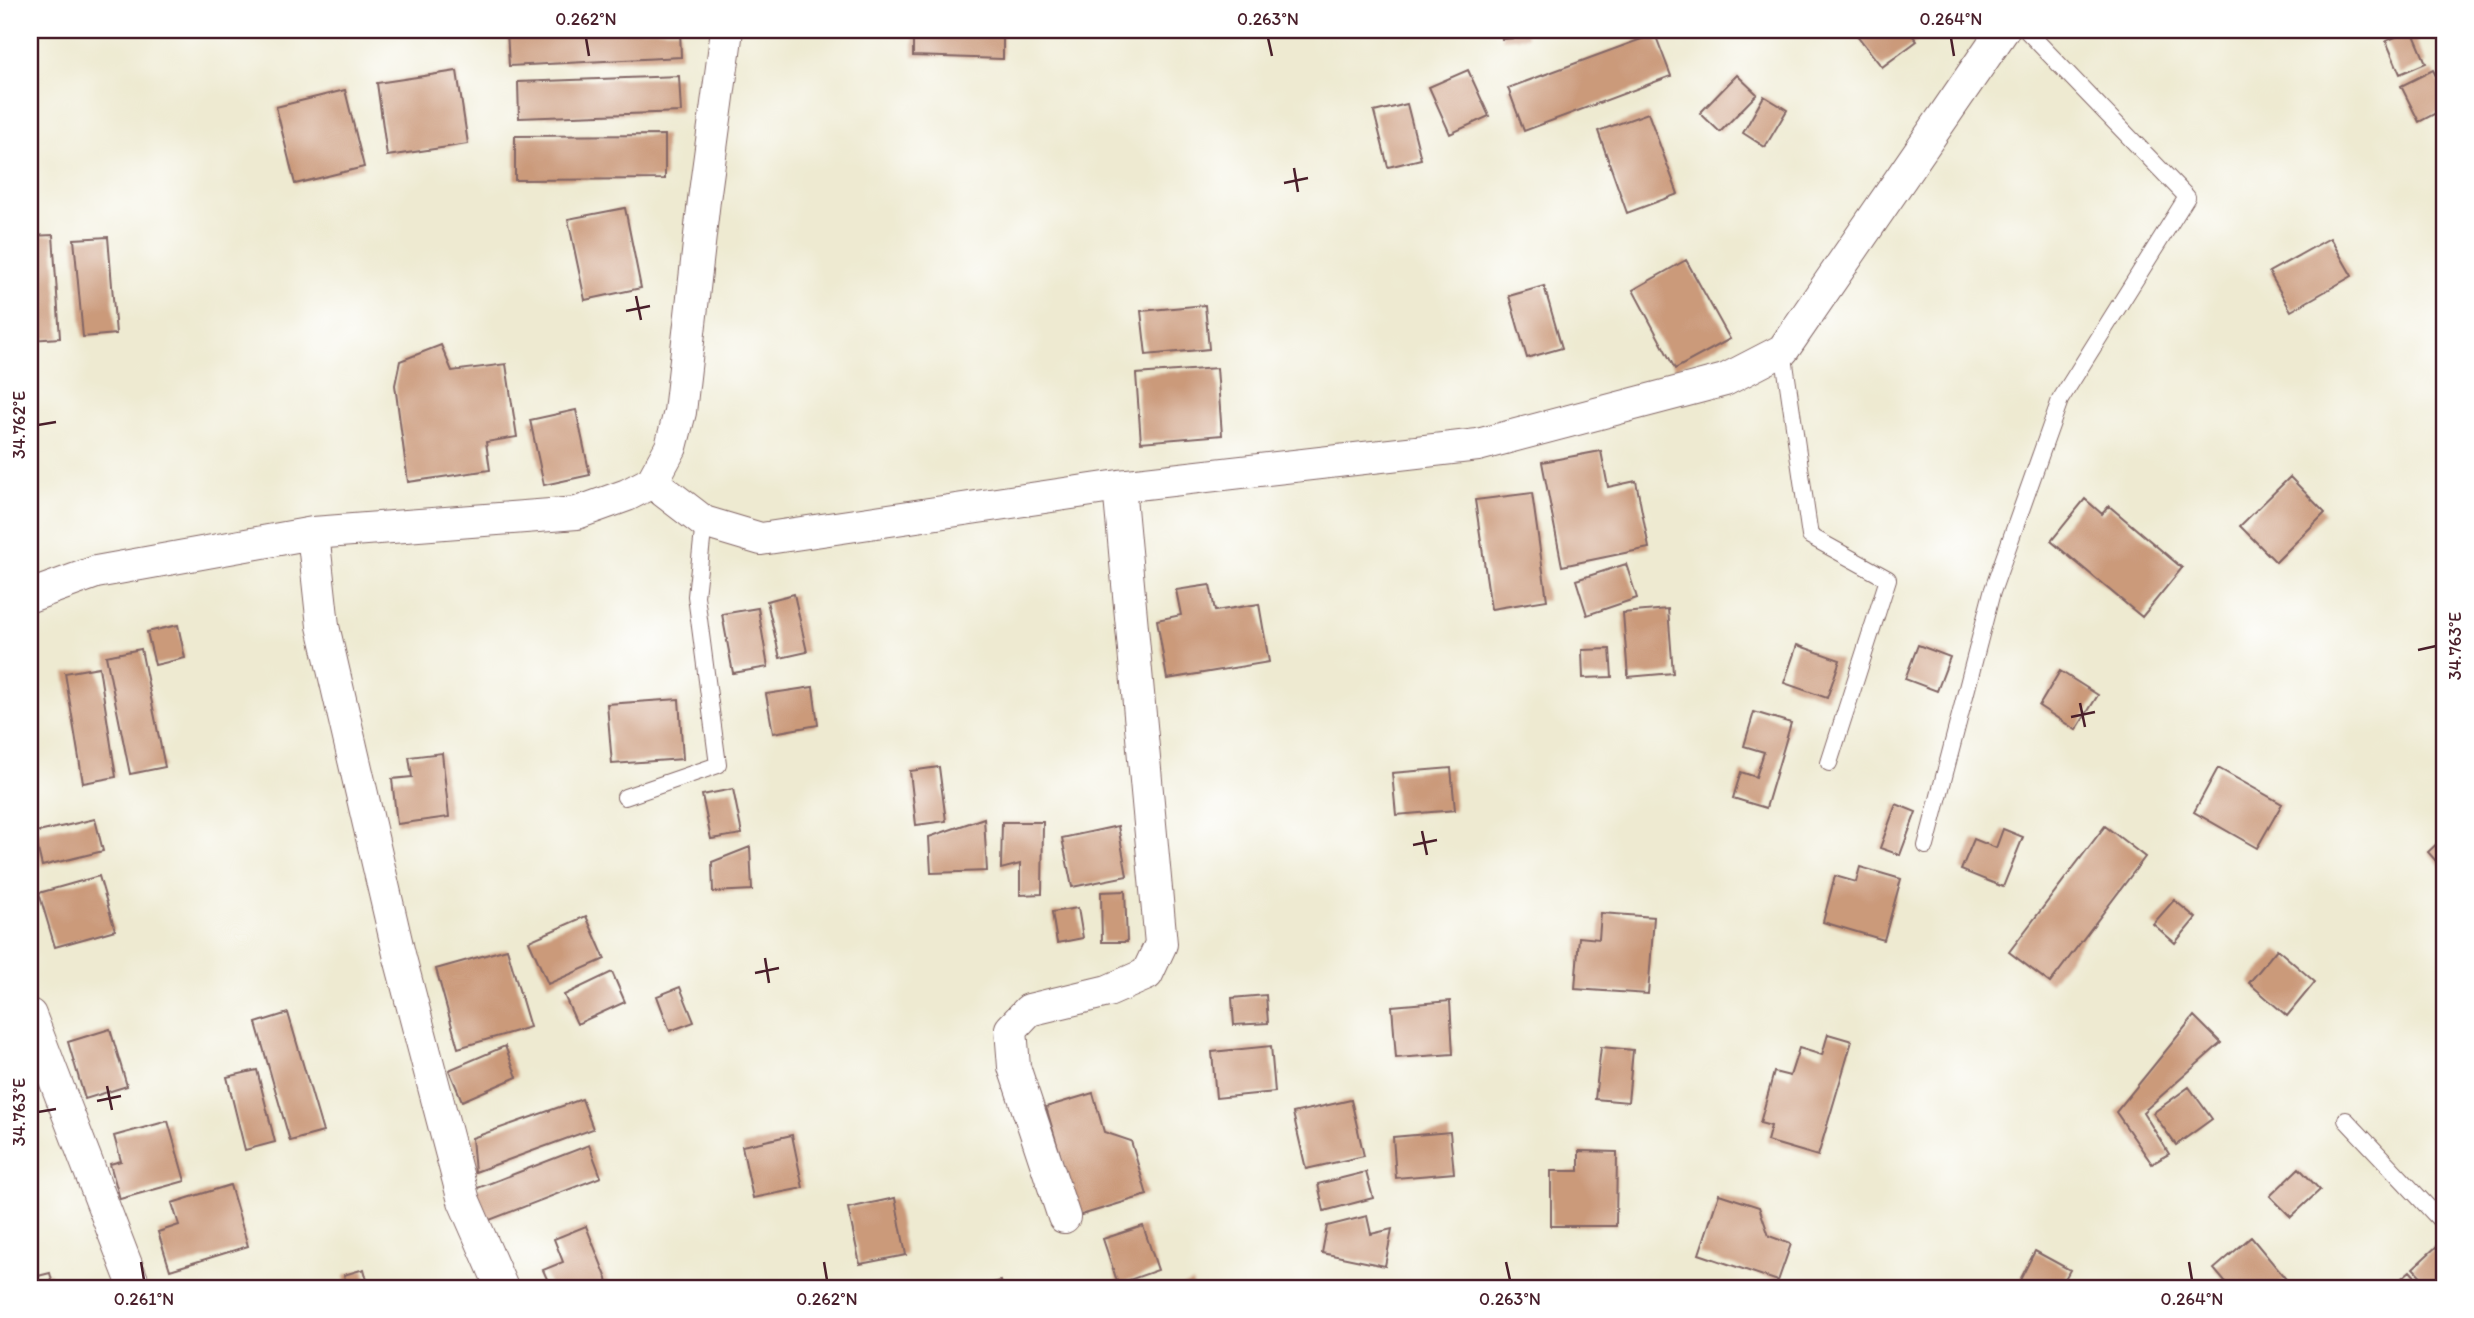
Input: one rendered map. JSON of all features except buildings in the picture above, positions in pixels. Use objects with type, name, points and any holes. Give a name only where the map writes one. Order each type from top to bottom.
[{"type":"street","points":[[30,596],[96,572],[313,533],[577,513],[627,495],[652,482],[671,447],[680,412],[727,30]]},
{"type":"street","points":[[652,482],[704,522],[761,539],[1119,486],[1479,445],[1725,380],[1783,350],[2003,30]]},
{"type":"street","points":[[1064,1217],[1014,1067],[1011,1029],[1029,1010],[1108,991],[1147,974],[1161,944],[1119,486]]},
{"type":"street","points":[[313,533],[323,626],[399,954],[464,1201],[502,1288]]},
{"type":"street","points":[[30,1015],[135,1288]]},
{"type":"lane","points":[[1926,846],[1992,592],[2060,400],[2187,197],[2026,30]]},
{"type":"lane","points":[[1783,350],[1810,536],[1888,579],[1829,763]]},
{"type":"lane","points":[[625,797],[718,765],[696,596],[704,522]]},
{"type":"lane","points":[[2346,1120],[2444,1224]]}]
